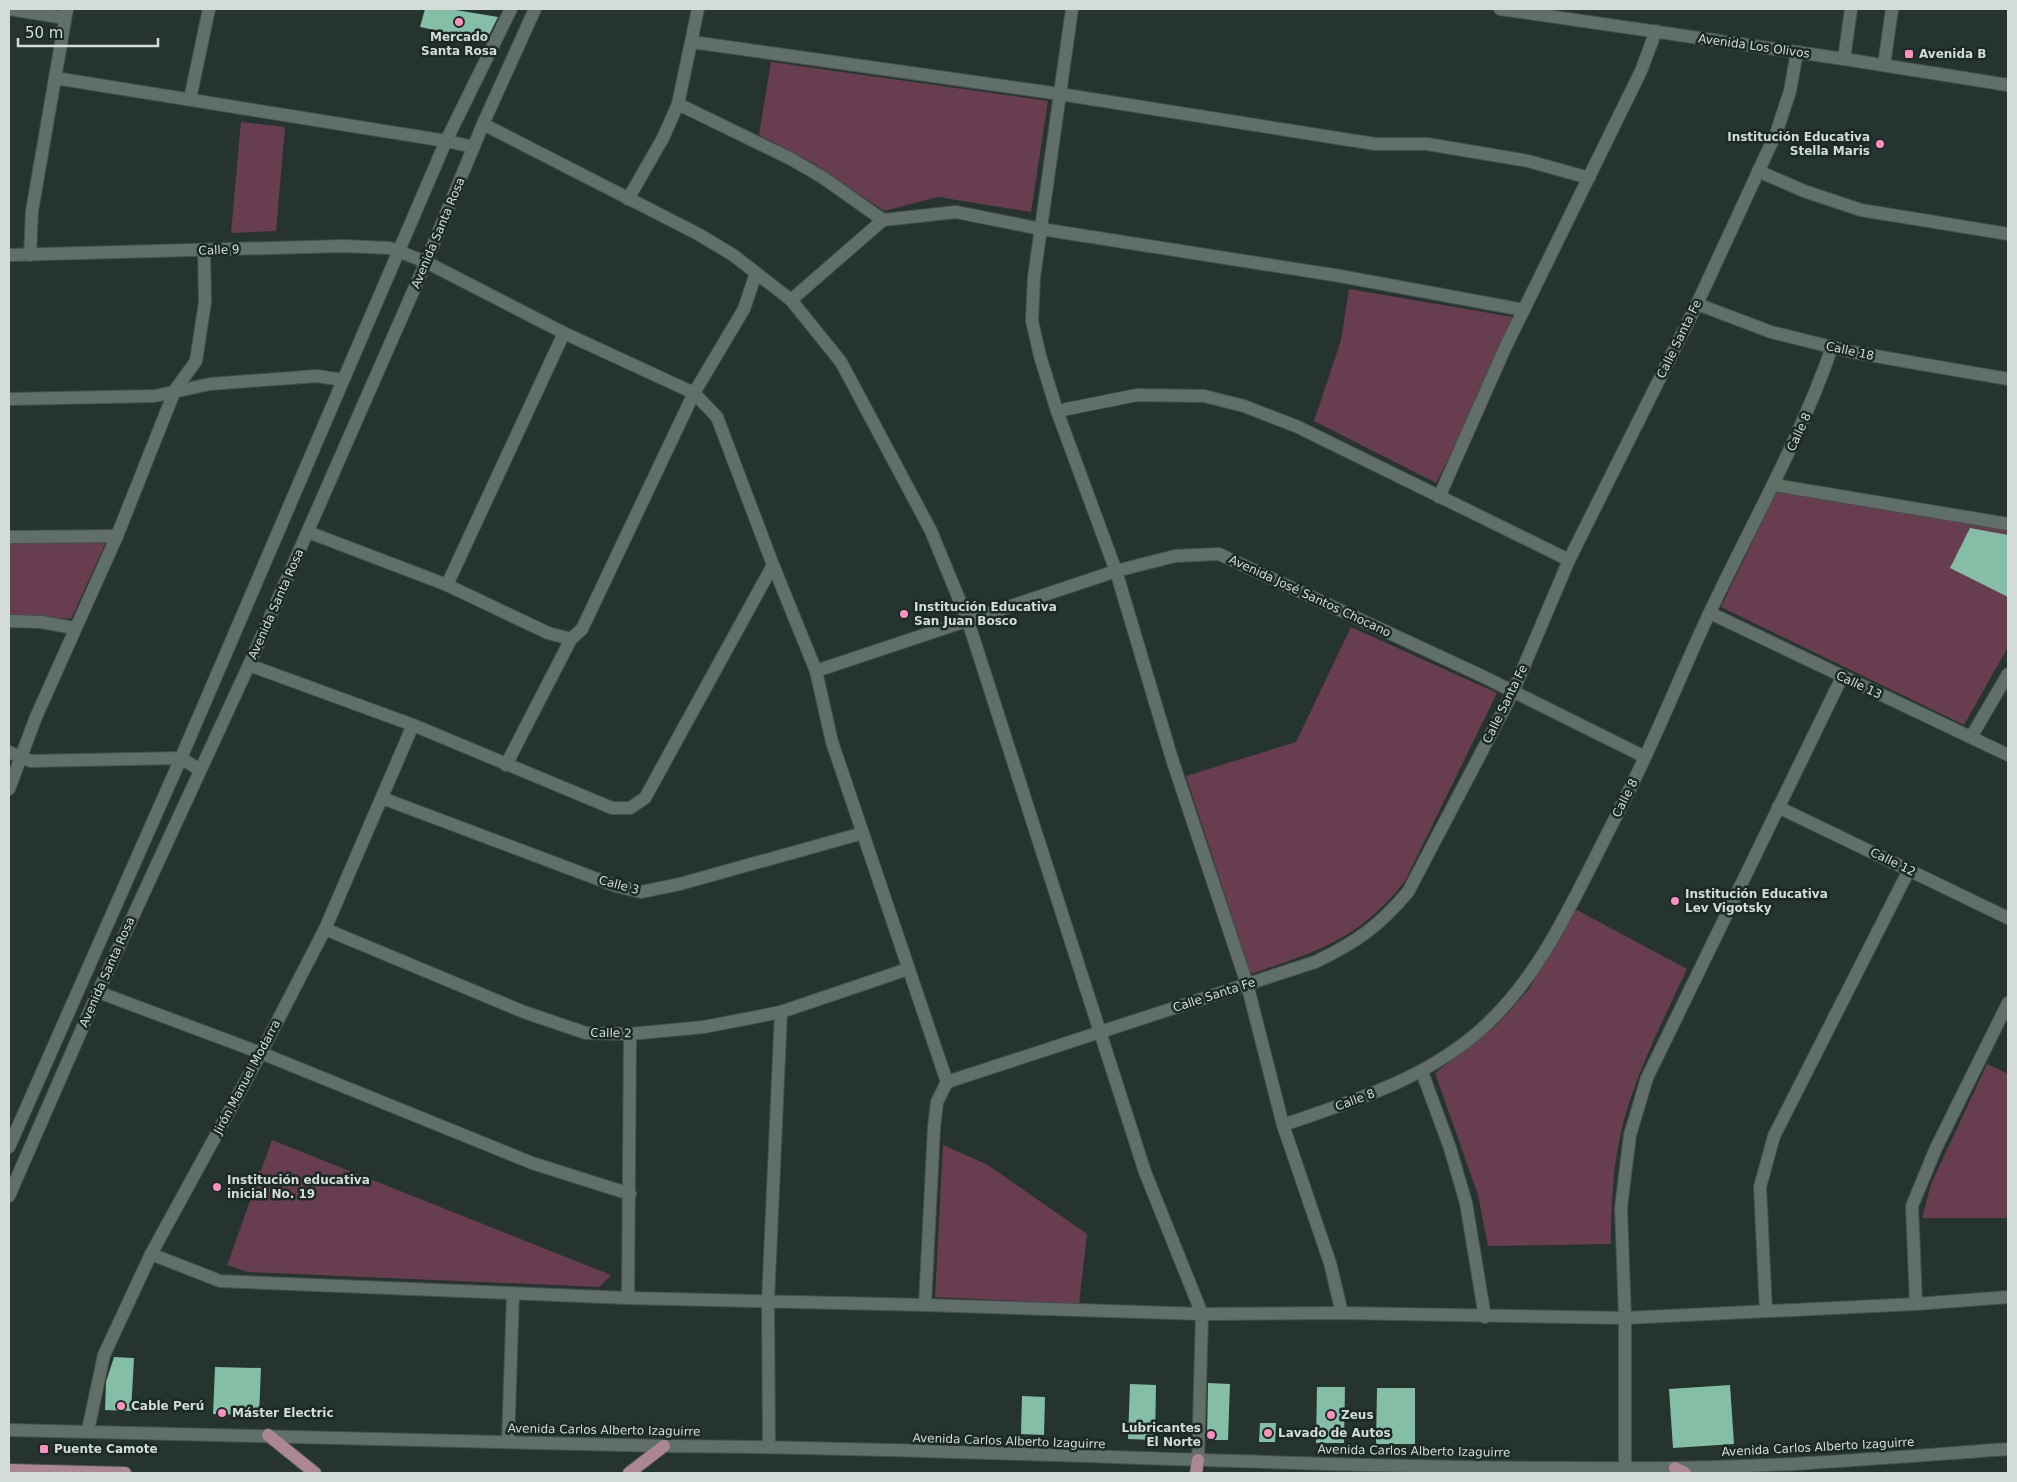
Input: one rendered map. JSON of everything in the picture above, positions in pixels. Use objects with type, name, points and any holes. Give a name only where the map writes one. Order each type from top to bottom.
[{"type":"main road","points":[[268,1435],[315,1473]]},
{"type":"main road","points":[[629,1473],[664,1446]]},
{"type":"main road","points":[[9,1470],[125,1473]]},
{"type":"street","points":[[190,99],[209,9]]},
{"type":"street","name":"Avenida Santa Rosa","points":[[9,1147],[181,758],[446,141],[512,9]]},
{"type":"street","name":"Avenida Santa Rosa","points":[[9,1196],[98,992],[249,665],[308,532],[426,262],[483,124],[535,9]]},
{"type":"street","points":[[628,199],[663,138],[678,104],[698,9]]},
{"type":"street","points":[[1072,9],[1034,277],[1032,321],[1057,411],[1116,571],[1172,759],[1247,984],[1284,1125],[1330,1263],[1342,1313]]},
{"type":"street","name":"Avenida Los Olivos","points":[[1500,9],[2008,85]]},
{"type":"street","points":[[1844,59],[1851,9]]},
{"type":"street","points":[[1884,65],[1892,9]]},
{"type":"street","points":[[9,10],[66,13],[32,211],[30,255]]},
{"type":"street","points":[[1439,496],[1506,346],[1641,71],[1656,31]]},
{"type":"street","points":[[692,42],[1060,94],[1375,144],[1427,144],[1528,161],[1589,178]]},
{"type":"street","name":"Calle Santa Fe","points":[[947,1082],[1315,962],[1363,937],[1385,918],[1408,892],[1513,692],[1569,560],[1697,304],[1777,131],[1790,91],[1797,52]]},
{"type":"street","points":[[55,78],[446,141],[474,148]]},
{"type":"street","points":[[678,104],[822,177],[883,220]]},
{"type":"street","points":[[483,124],[698,234],[733,255],[792,300],[841,362],[931,531],[968,621],[1145,1172],[1202,1314],[1197,1467]]},
{"type":"street","points":[[1758,170],[1804,191],[1861,210],[2008,234]]},
{"type":"street","points":[[792,300],[883,220],[956,212],[1041,228],[1340,276],[1524,310]]},
{"type":"street","name":"Calle 9","points":[[9,255],[343,246],[390,248],[426,262],[564,333],[694,393]]},
{"type":"street","points":[[9,789],[74,628],[117,536],[175,390],[196,361],[205,302],[204,250]]},
{"type":"street","points":[[506,765],[571,639],[582,628],[694,393],[744,308],[756,273]]},
{"type":"street","name":"Calle 18","points":[[1697,304],[1771,332],[1832,347],[2008,379]]},
{"type":"street","points":[[447,585],[564,333]]},
{"type":"street","name":"Calle 8","points":[[1284,1125],[1370,1096],[1422,1072],[1453,1052],[1479,1031],[1516,994],[1566,915],[1645,757],[1710,613],[1774,485],[1815,396],[1832,347]]},
{"type":"street","points":[[9,399],[155,396],[175,390],[210,384],[317,376],[343,380]]},
{"type":"street","points":[[694,393],[717,417],[773,565],[816,671],[832,742],[947,1082],[938,1102],[934,1128],[925,1305]]},
{"type":"street","points":[[1057,411],[1137,395],[1204,396],[1244,406],[1298,428],[1569,560]]},
{"type":"street","points":[[1774,485],[2008,524]]},
{"type":"street","points":[[308,532],[447,585],[548,633],[571,639]]},
{"type":"street","points":[[9,537],[117,536]]},
{"type":"street","name":"Avenida José Santos Chocano","points":[[816,671],[1116,571],[1175,556],[1219,554],[1513,692],[1645,757]]},
{"type":"street","points":[[249,665],[413,726],[612,808],[630,808],[645,798],[773,565]]},
{"type":"street","name":"Calle 13","points":[[1710,613],[2008,755]]},
{"type":"street","points":[[9,621],[41,622],[74,628]]},
{"type":"street","points":[[1971,738],[2008,674]]},
{"type":"street","points":[[1626,1468],[1625,1318],[1621,1208],[1630,1135],[1646,1078],[1842,677]]},
{"type":"street","name":"Jirón Manuel Modarra","points":[[88,1430],[104,1355],[151,1254],[261,1054],[324,929],[413,726]]},
{"type":"street","points":[[9,752],[31,761],[181,758],[200,770]]},
{"type":"street","name":"Calle 3","points":[[382,798],[616,886],[641,892],[680,884],[863,832]]},
{"type":"street","name":"Calle 12","points":[[1778,807],[2008,918]]},
{"type":"street","points":[[1766,1311],[1760,1186],[1774,1136],[1909,870]]},
{"type":"street","name":"Calle 2","points":[[324,929],[524,1012],[586,1033],[630,1034],[704,1027],[781,1012],[908,969]]},
{"type":"street","points":[[98,992],[261,1054],[532,1163],[630,1194]]},
{"type":"street","points":[[1916,1304],[1912,1206],[1936,1148],[2008,1003]]},
{"type":"street","points":[[769,1447],[768,1301],[781,1012]]},
{"type":"street","points":[[628,1298],[630,1034]]},
{"type":"street","points":[[1422,1072],[1450,1148],[1466,1203],[1485,1317]]},
{"type":"street","points":[[151,1254],[220,1281],[628,1298],[1202,1314],[1342,1313],[1625,1318],[1916,1304],[2008,1297]]},
{"type":"street","points":[[508,1442],[513,1294]]},
{"type":"street","name":"Avenida Carlos Alberto Izaguirre","points":[[9,1430],[88,1430],[664,1446],[769,1447],[1197,1467],[1626,1468],[1680,1470],[2008,1449]]},
{"type":"shaded area","points":[[771,62],[1048,101],[1031,212],[938,197],[884,211],[813,163],[759,135]]},
{"type":"shaded area","points":[[241,122],[285,127],[276,231],[231,233]]},
{"type":"shaded area","points":[[1349,289],[1513,317],[1502,351],[1436,483],[1314,421],[1341,340]]},
{"type":"shaded area","points":[[1777,491],[2008,529],[2008,647],[1964,725],[1721,607]]},
{"type":"shaded area","points":[[106,542],[71,619],[9,614],[9,543]]},
{"type":"shaded area","points":[[1351,627],[1497,693],[1405,881],[1388,901],[1371,917],[1336,941],[1297,958],[1251,974],[1186,776],[1296,742]]},
{"type":"shaded area","points":[[1575,909],[1687,969],[1643,1064],[1623,1124],[1613,1184],[1611,1244],[1488,1246],[1478,1195],[1435,1073],[1498,1024],[1529,989]]},
{"type":"shaded area","points":[[1987,1064],[2008,1074],[2008,1218],[1922,1218],[1931,1184]]},
{"type":"shaded area","points":[[272,1140],[611,1275],[599,1287],[248,1272],[227,1265],[258,1179],[258,1171],[261,1171]]},
{"type":"shaded area","points":[[943,1145],[988,1165],[1087,1234],[1079,1304],[935,1297]]},
{"type":"building","name":"Mercado Santa Rosa","points":[[425,9],[450,9],[498,17],[486,41],[420,27]]},
{"type":"building","points":[[1970,528],[2008,535],[2008,597],[1950,568]]},
{"type":"building","points":[[114,1357],[134,1358],[131,1411],[105,1410],[106,1382]]},
{"type":"building","points":[[215,1367],[261,1368],[259,1415],[213,1414]]},
{"type":"building","points":[[1208,1383],[1230,1384],[1228,1440],[1207,1440]]},
{"type":"building","points":[[1130,1384],[1156,1385],[1155,1440],[1128,1439]]},
{"type":"building","points":[[1730,1385],[1734,1444],[1673,1448],[1669,1389]]},
{"type":"building","name":"Zeus","points":[[1317,1387],[1345,1387],[1344,1443],[1316,1443]]},
{"type":"building","points":[[1377,1388],[1415,1388],[1415,1444],[1376,1444]]},
{"type":"building","points":[[1022,1396],[1045,1397],[1044,1435],[1021,1434]]},
{"type":"building","name":"Lavado de Autos","points":[[1260,1423],[1276,1423],[1275,1442],[1259,1442]]},
{"type":"place","name":"Mercado Santa Rosa","points":[[459,22]]},
{"type":"place","name":"Avenida B","points":[[1909,54]]},
{"type":"place","name":"Institución Educativa Stella Maris","points":[[1880,144]]},
{"type":"place","name":"Institución Educativa San Juan Bosco","points":[[904,614]]},
{"type":"place","name":"Institución Educativa Lev Vigotsky","points":[[1675,901]]},
{"type":"place","name":"Institución educativa inicial No. 19","points":[[217,1187]]},
{"type":"place","name":"Cable Perú","points":[[121,1406]]},
{"type":"place","name":"Máster Electric","points":[[222,1413]]},
{"type":"place","name":"Zeus","points":[[1331,1415]]},
{"type":"place","name":"Lavado de Autos","points":[[1268,1433]]},
{"type":"place","name":"Lubricantes El Norte","points":[[1211,1435]]},
{"type":"place","name":"Puente Camote","points":[[44,1449]]}]
